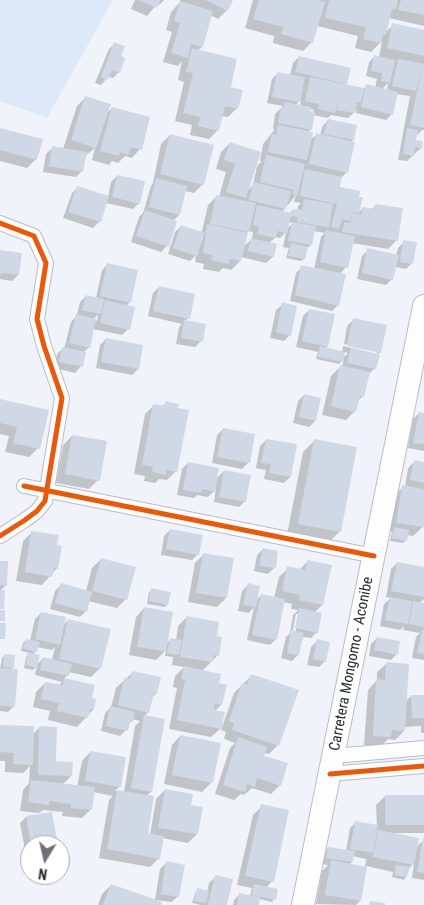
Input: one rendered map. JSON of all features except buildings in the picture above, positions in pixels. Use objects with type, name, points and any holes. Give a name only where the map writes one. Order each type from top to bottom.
[{"type":"main road","name":"Carretera Mongomo - Aconibe","points":[[303,905],[423,318]]},
{"type":"street","points":[[0,222],[34,236],[46,263],[37,319],[62,398],[45,501],[37,511],[0,536]]},
{"type":"street","points":[[24,486],[374,556]]},
{"type":"street","points":[[332,765],[424,748]]},
{"type":"street","points":[[332,765],[424,766]]},
{"type":"shaded area","points":[[0,0],[113,0],[47,118],[0,101]]},
{"type":"cycle path","points":[[0,223],[34,236],[46,263],[37,319],[62,398],[45,501],[37,511],[0,536]]},
{"type":"cycle path","points":[[24,486],[374,556]]},
{"type":"cycle path","points":[[330,774],[424,766]]}]
